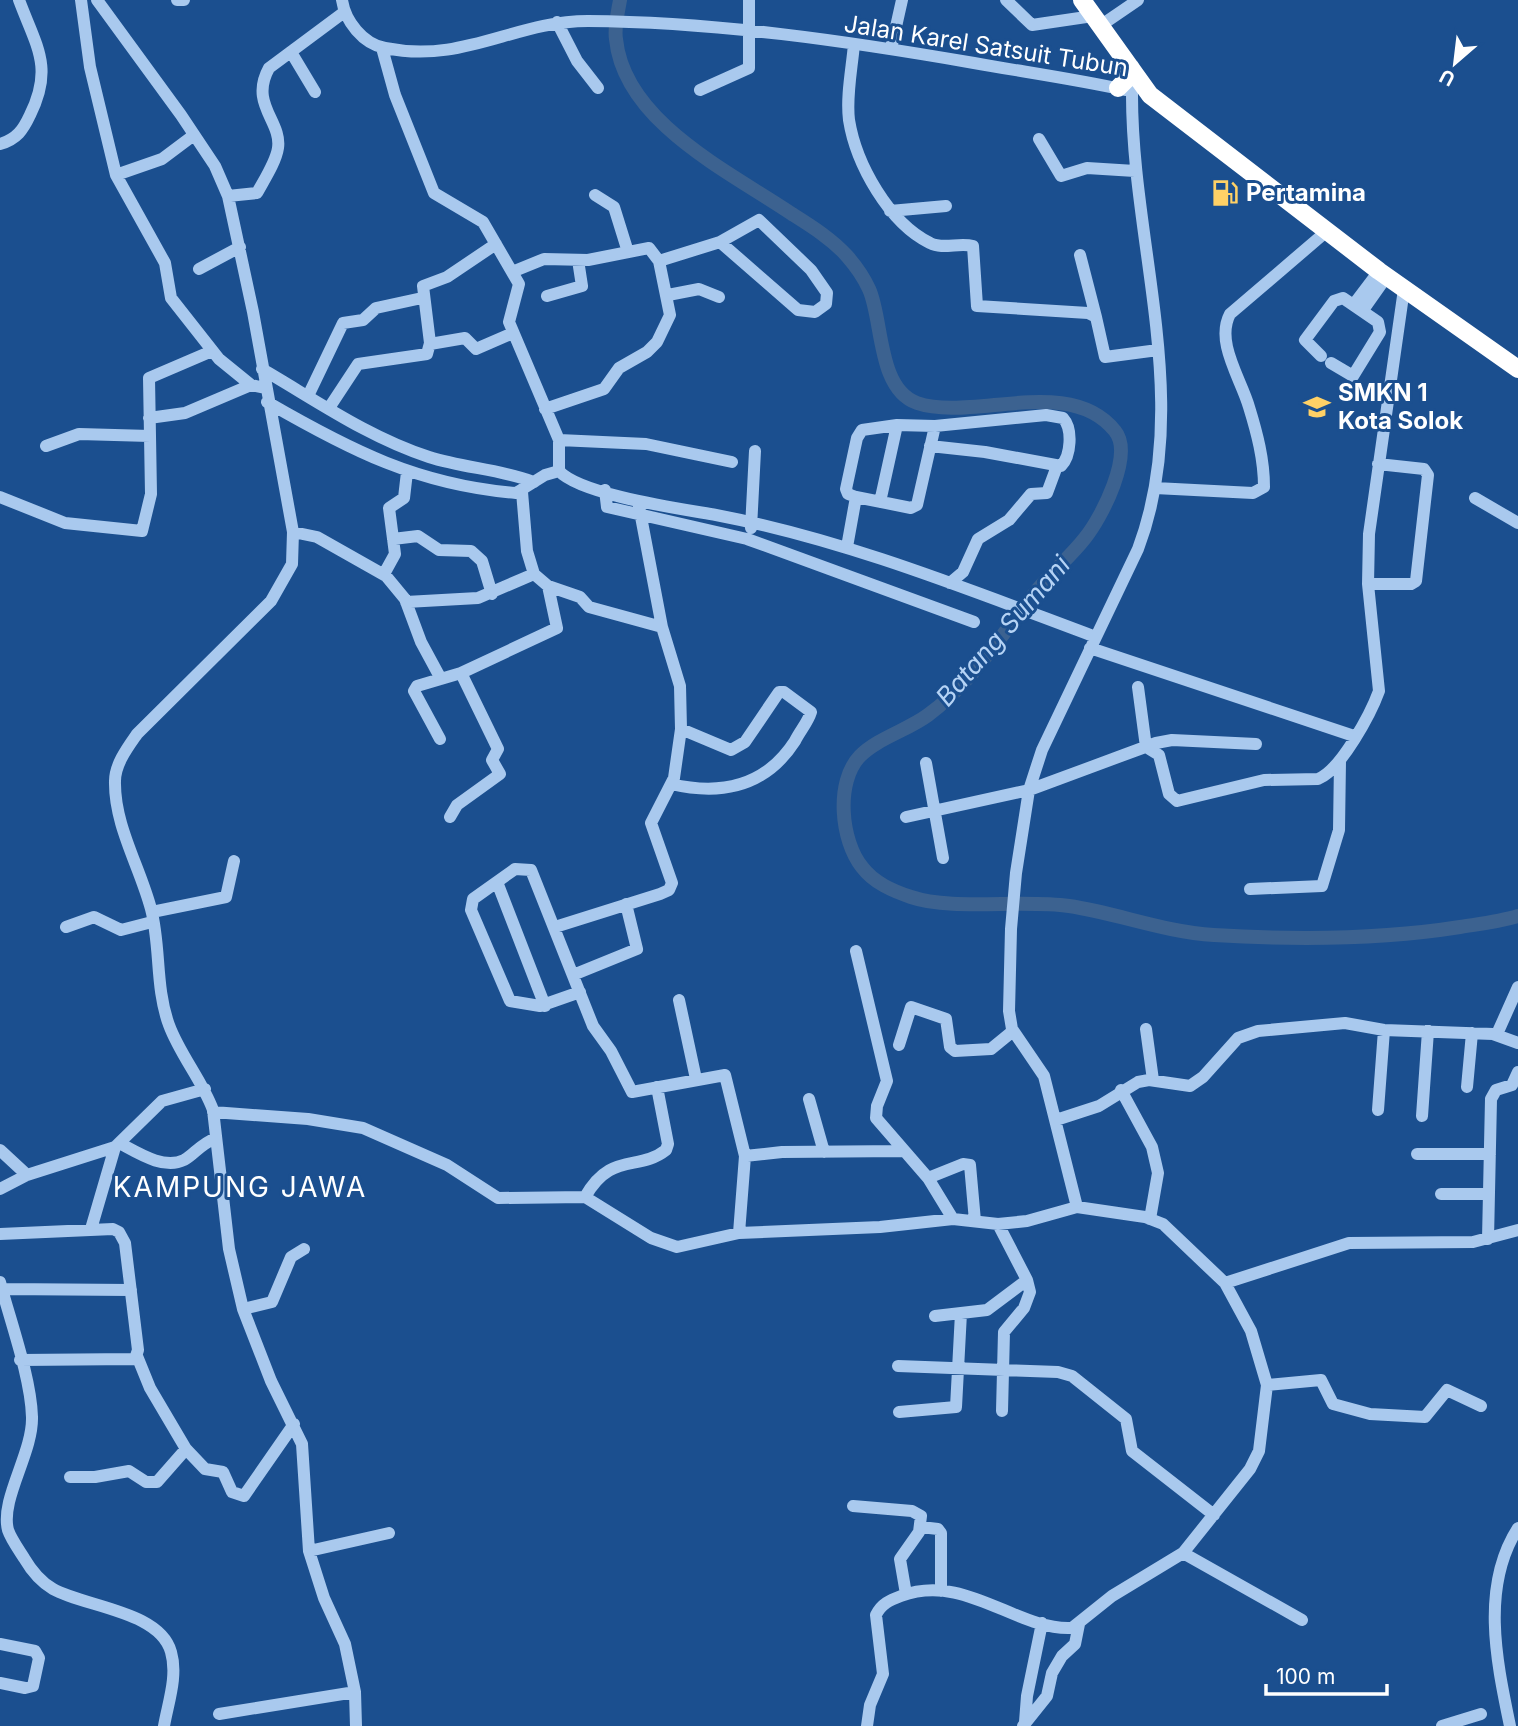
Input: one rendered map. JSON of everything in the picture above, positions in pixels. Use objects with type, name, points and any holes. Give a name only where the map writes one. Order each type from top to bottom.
[{"type":"highway","points":[[1082,0],[1150,95],[1404,289],[1518,369]]},
{"type":"highway","points":[[1125,90],[1131,68]]},
{"type":"street","points":[[0,144],[14,138],[23,128],[43,82],[42,63],[19,0]]},
{"type":"street","points":[[81,0],[93,80],[116,174],[165,263],[171,298],[212,351],[251,385],[265,388]]},
{"type":"street","points":[[177,0],[184,0]]},
{"type":"street","points":[[700,90],[749,68],[749,0]]},
{"type":"street","points":[[891,49],[902,0]]},
{"type":"street","points":[[1006,0],[1032,25],[1096,21],[1138,0]]},
{"type":"street","points":[[100,1],[215,166],[228,196],[293,532],[292,564],[271,601],[137,733],[114,778],[116,804],[152,917],[162,1002],[178,1045],[205,1089],[213,1112],[229,1249],[243,1309],[271,1381],[302,1444],[309,1551],[324,1598],[345,1644],[355,1692],[356,1726]]},
{"type":"street","points":[[228,196],[257,193],[277,152],[278,143],[263,97],[263,81],[269,68],[343,6],[355,30],[382,48],[395,95],[434,193],[483,222],[512,272],[520,291],[510,317],[513,333],[559,440],[559,471]]},
{"type":"street","points":[[557,22],[577,61],[598,88]]},
{"type":"street","name":"Jalan Karel Satsuit Tubun","points":[[382,48],[436,52],[466,49],[533,26],[557,22],[642,23],[748,31],[891,49],[1150,95]]},
{"type":"street","points":[[854,44],[849,121],[856,147],[890,211],[905,227],[930,243],[973,246],[978,308],[1086,312],[1096,317]]},
{"type":"street","points":[[291,52],[315,92]]},
{"type":"street","points":[[1077,1207],[1044,1076],[1013,1031],[1009,1011],[1010,929],[1029,790],[1042,750],[1138,549],[1150,516],[1156,488],[1162,428],[1158,350],[1125,90]]},
{"type":"street","points":[[116,174],[162,159],[194,135]]},
{"type":"street","points":[[1039,139],[1061,176],[1087,168],[1135,171]]},
{"type":"street","points":[[594,195],[614,207],[628,252]]},
{"type":"street","points":[[890,211],[946,206]]},
{"type":"street","points":[[659,261],[720,242],[755,221],[762,221],[814,274],[827,293],[826,304],[815,312],[798,310],[720,242]]},
{"type":"street","points":[[1156,488],[1253,493],[1264,487],[1264,466],[1248,404],[1229,351],[1226,321],[1230,314],[1327,231]]},
{"type":"street","points":[[329,408],[358,364],[426,355],[430,344],[422,298],[424,285],[447,277],[496,244]]},
{"type":"street","points":[[199,269],[240,247]]},
{"type":"street","points":[[512,272],[544,259],[578,260],[649,248],[659,261],[668,295],[670,315],[653,346],[619,368],[604,389],[545,409]]},
{"type":"street","points":[[1080,255],[1104,354],[1108,358],[1158,350]]},
{"type":"street","points":[[547,296],[582,286],[578,260]]},
{"type":"street","points":[[1358,307],[1383,273]]},
{"type":"street","points":[[668,295],[699,289],[719,297]]},
{"type":"street","points":[[1146,747],[1159,755],[1169,794],[1181,802],[1256,781],[1318,779],[1326,776],[1340,761],[1373,705],[1379,691],[1368,584],[1369,534],[1404,289]]},
{"type":"street","points":[[1340,297],[1358,307],[1378,322],[1378,336],[1353,376],[1306,344],[1306,338],[1334,300],[1340,297]]},
{"type":"street","points":[[308,396],[343,323],[363,320],[376,308],[422,298]]},
{"type":"street","points":[[430,344],[465,338],[476,349],[513,333]]},
{"type":"street","points":[[0,497],[65,523],[135,533],[144,529],[150,503],[150,376],[186,365],[212,351]]},
{"type":"street","points":[[262,369],[382,439],[429,457],[512,474],[534,482]]},
{"type":"street","points":[[149,418],[185,413],[251,385]]},
{"type":"street","points":[[267,402],[356,452],[407,472],[509,493],[522,492],[534,482],[559,471]]},
{"type":"street","points":[[930,446],[985,452],[1057,466],[1064,464],[1068,456],[1068,424],[1059,416],[934,426],[897,425],[869,428],[859,435],[846,489],[848,494],[911,508],[917,505],[934,426]]},
{"type":"street","points":[[880,502],[897,425]]},
{"type":"street","points":[[46,446],[79,434],[150,436]]},
{"type":"street","points":[[559,440],[646,444],[732,462]]},
{"type":"street","points":[[747,539],[752,522],[755,451]]},
{"type":"street","points":[[1368,584],[1411,584],[1416,580],[1429,475],[1424,469],[1378,464]]},
{"type":"street","points":[[950,583],[962,572],[981,536],[1009,520],[1032,492],[1047,493],[1057,466]]},
{"type":"street","points":[[559,471],[571,480],[638,501],[752,522],[847,547],[1042,617],[1093,642],[1354,736]]},
{"type":"street","points":[[384,574],[394,557],[389,508],[403,500],[407,472]]},
{"type":"street","points":[[605,491],[605,506],[747,539],[974,622]]},
{"type":"street","points":[[522,492],[527,551],[534,574],[548,586],[580,597],[589,607],[662,627]]},
{"type":"street","points":[[847,547],[856,497]]},
{"type":"street","points":[[1475,498],[1518,523]]},
{"type":"street","points":[[555,927],[660,894],[671,886],[671,878],[651,823],[671,784],[681,729],[680,686],[662,627],[638,501]]},
{"type":"street","points":[[293,532],[317,537],[384,574],[406,602],[421,642],[440,679]]},
{"type":"street","points":[[393,539],[418,536],[439,550],[471,551],[482,561],[492,594]]},
{"type":"street","points":[[406,602],[472,599],[492,594],[534,574]]},
{"type":"street","points":[[440,739],[414,691],[417,686],[461,673],[556,630],[558,622],[548,586]]},
{"type":"street","points":[[450,817],[457,805],[499,776],[492,760],[495,743],[461,673]]},
{"type":"street","points":[[1138,687],[1146,747]]},
{"type":"street","points":[[671,784],[709,789],[758,778],[778,764],[811,712],[785,692],[779,692],[745,742],[731,750],[681,729]]},
{"type":"street","points":[[905,817],[1029,790],[1172,740],[1256,744]]},
{"type":"street","points":[[1250,889],[1322,886],[1339,830],[1340,761]]},
{"type":"street","points":[[926,763],[943,858]]},
{"type":"street","points":[[66,927],[91,917],[115,924],[121,930],[152,917],[226,897],[234,861]]},
{"type":"street","points":[[580,992],[545,1006],[514,1003],[508,998],[471,911],[473,899],[515,869],[531,870],[555,927],[580,992],[593,1027],[611,1051],[632,1092],[720,1073],[726,1077],[745,1156],[739,1234]]},
{"type":"street","points":[[496,882],[545,1006]]},
{"type":"street","points":[[573,975],[637,949],[626,904]]},
{"type":"street","points":[[856,951],[887,1081],[877,1106],[876,1118],[928,1178],[953,1219]]},
{"type":"street","points":[[1497,1034],[1518,987]]},
{"type":"street","points":[[679,1000],[696,1079]]},
{"type":"street","points":[[899,1045],[911,1007],[946,1019],[950,1047],[955,1051],[991,1049],[1013,1031]]},
{"type":"street","points":[[1056,1120],[1099,1106],[1132,1084],[1153,1080],[1190,1086],[1203,1077],[1238,1038],[1258,1031],[1333,1023],[1384,1030],[1497,1034],[1518,1043]]},
{"type":"street","points":[[1146,1029],[1153,1080]]},
{"type":"street","points":[[1378,1110],[1384,1030]]},
{"type":"street","points":[[1422,1116],[1428,1031]]},
{"type":"street","points":[[1467,1087],[1472,1033]]},
{"type":"street","points":[[1488,1239],[1492,1095],[1496,1090],[1511,1085],[1518,1072]]},
{"type":"street","points":[[584,1197],[600,1175],[620,1165],[666,1150],[668,1144],[657,1087]]},
{"type":"street","points":[[91,1229],[118,1146],[162,1101],[205,1089]]},
{"type":"street","points":[[1121,1090],[1152,1147],[1158,1172],[1150,1219]]},
{"type":"street","points":[[809,1099],[824,1152]]},
{"type":"street","points":[[213,1112],[308,1119],[363,1128],[447,1165],[501,1199],[584,1197],[650,1238],[670,1246],[689,1247],[739,1234],[880,1227],[953,1219],[998,1224],[1045,1218],[1077,1207],[1150,1219],[1163,1224],[1226,1283],[1251,1331],[1267,1385],[1259,1451],[1214,1516],[1184,1553],[1112,1596],[1079,1624],[1065,1628],[1042,1623],[989,1601],[941,1591],[925,1590],[906,1594],[884,1605],[876,1615],[883,1674],[870,1705],[867,1726]]},
{"type":"street","points":[[0,1189],[27,1175],[118,1146],[153,1161],[179,1161],[184,1160],[198,1146],[216,1138]]},
{"type":"street","points":[[0,1150],[27,1175]]},
{"type":"street","points":[[745,1156],[904,1151]]},
{"type":"street","points":[[1417,1154],[1490,1154]]},
{"type":"street","points":[[928,1178],[963,1164],[970,1165],[975,1221]]},
{"type":"street","points":[[1441,1194],[1489,1194]]},
{"type":"street","points":[[998,1224],[1027,1280],[1028,1301],[1004,1332],[1002,1411]]},
{"type":"street","points":[[0,1234],[113,1229],[122,1235],[131,1290],[137,1356],[150,1388],[186,1449],[202,1467],[223,1472],[232,1492],[244,1496],[294,1424]]},
{"type":"street","points":[[1226,1283],[1349,1243],[1488,1239],[1518,1230]]},
{"type":"street","points":[[243,1309],[272,1301],[291,1257],[304,1250]]},
{"type":"street","points":[[935,1316],[987,1310],[1027,1280]]},
{"type":"street","points":[[131,1290],[1,1285],[32,1421],[22,1468],[10,1495],[6,1513],[8,1531],[31,1568],[50,1587],[134,1618],[167,1642],[171,1651],[173,1679],[164,1726]]},
{"type":"street","points":[[899,1412],[956,1407],[961,1314]]},
{"type":"street","points":[[20,1360],[129,1361],[137,1356]]},
{"type":"street","points":[[898,1366],[1058,1372],[1072,1376],[1126,1419],[1132,1451],[1214,1516]]},
{"type":"street","points":[[1267,1385],[1321,1380],[1333,1404],[1376,1414],[1425,1417],[1447,1390],[1481,1406]]},
{"type":"street","points":[[70,1477],[95,1477],[129,1471],[146,1482],[157,1482],[186,1449]]},
{"type":"street","points":[[853,1506],[916,1512],[921,1516],[921,1527],[899,1562],[906,1594]]},
{"type":"street","points":[[921,1527],[938,1529],[941,1533],[941,1591]]},
{"type":"street","points":[[1510,1726],[1494,1649],[1494,1621],[1503,1564],[1518,1528]]},
{"type":"street","points":[[309,1551],[389,1533]]},
{"type":"street","points":[[1184,1553],[1302,1620]]},
{"type":"street","points":[[1024,1724],[1028,1689],[1042,1623]]},
{"type":"street","points":[[1024,1724],[1044,1702],[1059,1660],[1075,1644],[1079,1624]]},
{"type":"street","points":[[0,1644],[35,1651],[39,1658],[33,1686],[25,1688],[0,1683]]},
{"type":"street","points":[[219,1714],[355,1692]]},
{"type":"street","points":[[1442,1726],[1481,1714]]},
{"type":"waterway","name":"Batang Sumani","points":[[620,0],[616,39],[623,69],[638,95],[659,120],[684,142],[814,228],[847,256],[869,289],[888,369],[904,395],[917,403],[939,407],[1047,402],[1073,405],[1096,414],[1115,431],[1120,441],[1121,454],[1114,485],[1100,516],[1080,545],[1038,589],[987,656],[944,702],[928,715],[867,750],[852,767],[844,796],[846,827],[855,856],[867,873],[891,889],[928,901],[1069,906],[1177,930],[1214,935],[1276,938],[1368,937],[1489,923],[1518,916]]},
{"type":"place","name":"Pertamina","points":[[1225,193]]},
{"type":"place","name":"SMKN 1 Kota Solok","points":[[1317,407]]},
{"type":"district","name":"KAMPUNG JAWA","points":[[240,1187]]}]
